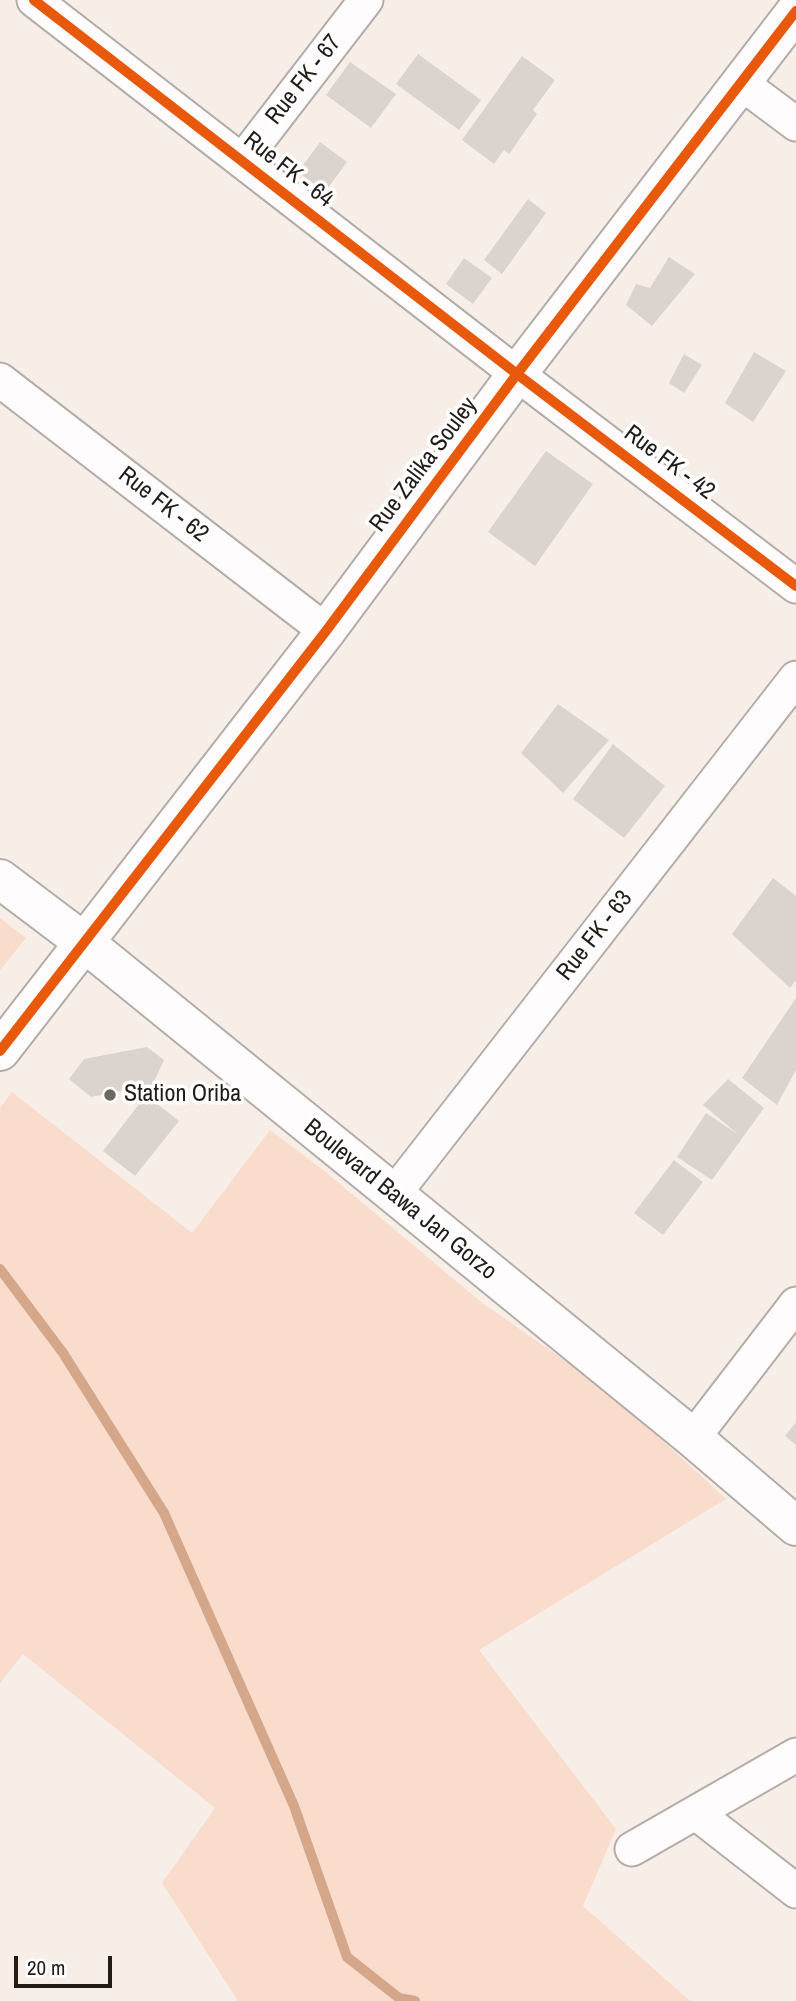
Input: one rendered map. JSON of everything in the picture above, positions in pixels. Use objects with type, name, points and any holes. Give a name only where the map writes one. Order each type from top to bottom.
[{"type":"street","name":"Rue FK - 64","points":[[34,0],[517,374]]},
{"type":"street","name":"Rue FK - 67","points":[[242,161],[366,0]]},
{"type":"street","name":"Rue Zalika Souley","points":[[0,1051],[326,631],[517,374],[796,11]]},
{"type":"street","points":[[741,83],[796,124]]},
{"type":"street","name":"Rue FK - 42","points":[[517,374],[796,586]]},
{"type":"street","name":"Rue FK - 62","points":[[0,380],[326,631]]},
{"type":"street","name":"Rue FK - 63","points":[[394,1194],[796,678]]},
{"type":"street","name":"Boulevard Bawa Jan Gorzo","points":[[0,879],[85,943],[394,1194],[693,1438],[796,1526]]},
{"type":"street","points":[[693,1438],[796,1304]]},
{"type":"street","points":[[632,1849],[796,1755]]},
{"type":"street","points":[[696,1813],[796,1891]]},
{"type":"shaded area","points":[[0,918],[26,938],[0,970]]},
{"type":"shaded area","points":[[12,1092],[192,1233],[270,1130],[322,1169],[481,1302],[611,1393],[726,1499],[479,1650],[616,1829],[583,1906],[690,2001],[238,2001],[162,1883],[215,1808],[23,1654],[0,1683],[0,1108]]},
{"type":"building","points":[[418,54],[481,100],[459,130],[396,84]]},
{"type":"building","points":[[522,56],[555,80],[533,110],[537,114],[509,154],[504,150],[494,164],[462,140]]},
{"type":"building","points":[[350,62],[396,94],[371,128],[326,95]]},
{"type":"building","points":[[320,142],[347,162],[325,192],[298,172]]},
{"type":"building","points":[[528,199],[546,213],[502,274],[484,260]]},
{"type":"building","points":[[669,257],[695,274],[652,326],[626,305],[636,284],[650,288]]},
{"type":"building","points":[[464,258],[492,278],[473,304],[446,284]]},
{"type":"building","points":[[754,352],[786,371],[753,422],[725,403]]},
{"type":"building","points":[[684,354],[702,365],[684,393],[669,383]]},
{"type":"building","points":[[546,451],[593,484],[535,566],[488,532]]},
{"type":"building","points":[[558,704],[609,740],[563,793],[521,753]]},
{"type":"building","points":[[613,744],[665,786],[624,838],[573,799]]},
{"type":"building","points":[[773,878],[796,896],[796,980],[790,988],[732,934]]},
{"type":"building","points":[[796,998],[796,1070],[777,1105],[742,1078]]},
{"type":"building","points":[[147,1047],[164,1060],[149,1092],[141,1087],[91,1097],[69,1079],[84,1059]]},
{"type":"building","points":[[728,1079],[764,1108],[712,1180],[677,1157],[706,1113],[739,1135],[703,1105]]},
{"type":"building","points":[[146,1095],[179,1121],[135,1176],[103,1151]]},
{"type":"building","points":[[674,1160],[703,1182],[663,1235],[634,1213]]},
{"type":"building","points":[[796,1422],[796,1445],[785,1436]]},
{"type":"waterway","points":[[0,1269],[63,1353],[164,1513],[294,1806],[347,1957],[399,1998],[415,2001]]},
{"type":"cycle path","points":[[34,0],[796,586]]},
{"type":"cycle path","points":[[0,1051],[326,631],[517,374],[796,11]]},
{"type":"place","name":"Station Oriba","points":[[110,1095]]}]
